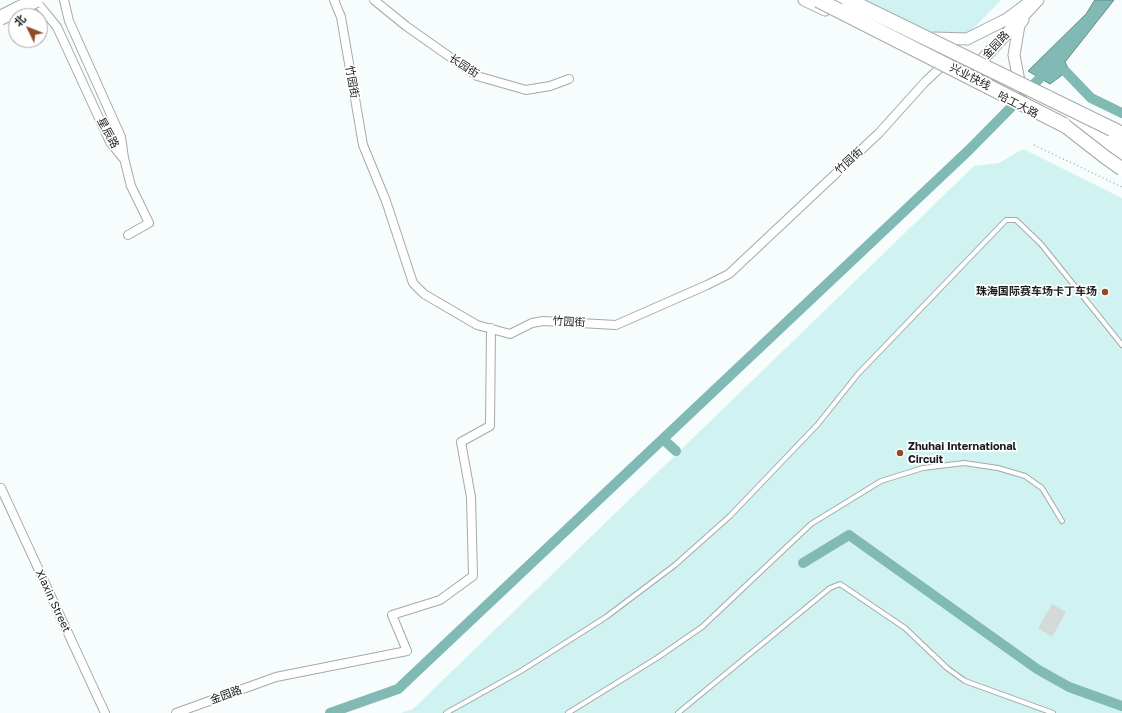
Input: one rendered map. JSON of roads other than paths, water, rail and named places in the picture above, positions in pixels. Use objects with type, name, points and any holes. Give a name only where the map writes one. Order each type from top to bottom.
[{"type":"highway","points":[[0,12],[25,0]]},
{"type":"highway","points":[[0,18],[35,0]]},
{"type":"highway","name":"兴业快线","points":[[818,0],[1122,154]]},
{"type":"highway","name":"兴业快线","points":[[848,0],[1122,134]]},
{"type":"main road","points":[[1064,125],[1122,169]]},
{"type":"street","name":"星辰路","points":[[35,0],[57,27],[110,142],[124,158]]},
{"type":"street","name":"星辰路","points":[[64,0],[69,21],[121,137],[124,158]]},
{"type":"street","name":"竹园街","points":[[334,0],[341,17],[363,145],[386,201],[413,283],[424,294],[477,325],[510,334],[532,323],[543,321],[616,325],[729,274],[879,133],[942,66]]},
{"type":"street","name":"长园街","points":[[374,0],[406,26],[477,76],[526,90],[550,86],[568,79]]},
{"type":"street","name":"哈工大路","points":[[804,0],[942,66],[1122,160]]},
{"type":"street","name":"哈工大路","points":[[859,0],[1019,81],[1041,104],[1122,144]]},
{"type":"street","points":[[934,38],[967,39],[1008,19],[1035,1]]},
{"type":"street","points":[[1019,81],[1014,55],[1020,25],[1035,1]]},
{"type":"street","name":"金园路","points":[[942,66],[981,61],[1035,1]]},
{"type":"street","points":[[124,158],[131,186],[149,223],[128,235]]},
{"type":"street","name":"金园路","points":[[176,713],[276,677],[407,651],[392,615],[440,600],[472,576],[471,496],[461,442],[490,426],[492,328]]},
{"type":"street","name":"Xiaxin Street","points":[[1,488],[105,713]]},
{"type":"lane","points":[[446,713],[521,671],[599,622],[675,565],[730,516],[813,430],[858,374],[1006,220],[1016,220],[1041,244],[1122,345]]},
{"type":"lane","points":[[568,713],[657,658],[702,627],[811,524],[881,481],[923,468],[964,463],[998,468],[1025,476],[1042,488],[1062,521]]},
{"type":"lane","points":[[678,713],[830,588],[840,584],[905,628],[947,668],[965,681],[1053,713]]},
{"type":"waterway","points":[[1066,72],[1091,98],[1122,113]]},
{"type":"waterway","points":[[330,713],[398,689],[969,150],[1040,78]]},
{"type":"waterway","points":[[663,439],[676,451]]},
{"type":"waterway","points":[[803,563],[849,535],[1037,669],[1069,687],[1122,706]]},
{"type":"place","name":"珠海国际赛车场卡丁车场","points":[[1105,292]]},
{"type":"place","name":"Zhuhai International Circuit","points":[[900,453]]}]
